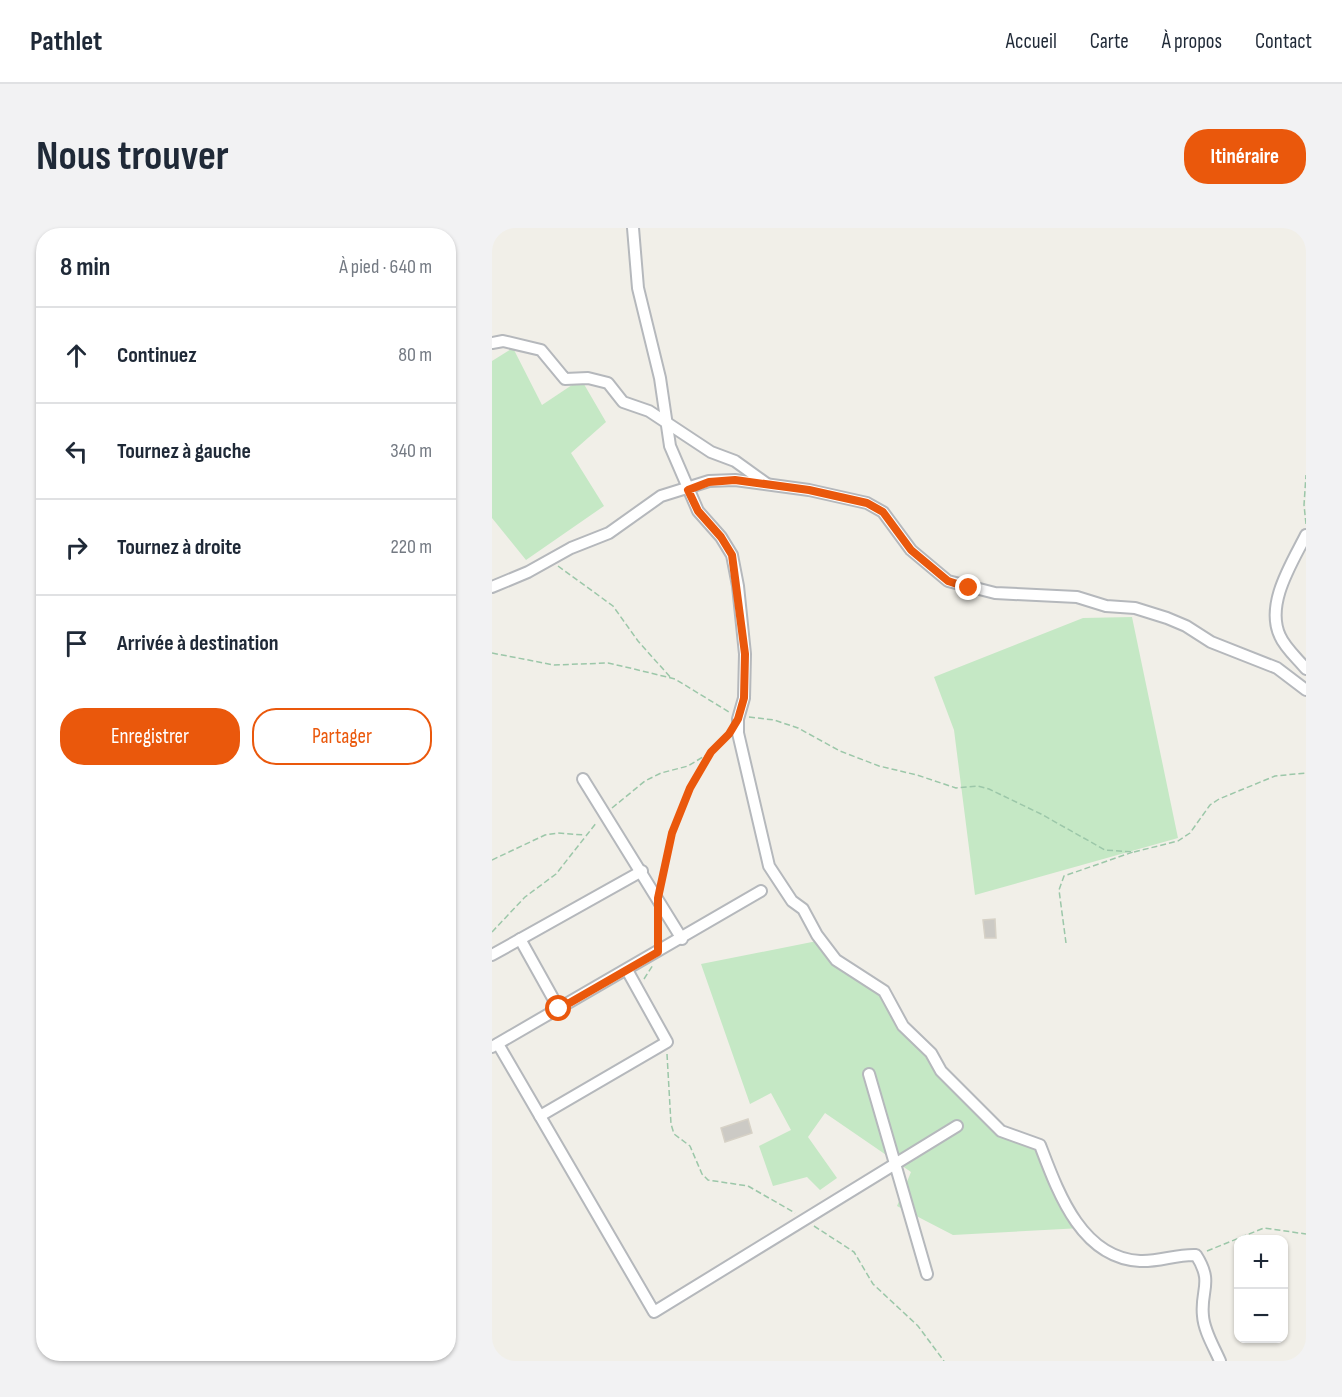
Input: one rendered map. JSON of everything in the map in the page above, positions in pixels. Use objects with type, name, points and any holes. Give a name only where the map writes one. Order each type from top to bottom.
[{"type":"street","points":[[633,228],[638,288],[660,378],[670,446],[698,511],[721,537],[732,555],[745,654],[744,698],[738,719],[747,777],[756,803],[769,866],[792,901],[803,909],[817,935],[836,960],[884,991],[903,1026],[931,1053],[941,1071],[1001,1131],[1040,1145],[1064,1201],[1086,1235],[1105,1251],[1138,1261],[1183,1255],[1196,1256],[1206,1279],[1203,1314],[1205,1327],[1220,1361]]},
{"type":"street","points":[[492,343],[503,341],[541,350],[565,379],[588,378],[608,383],[623,402],[649,411],[711,452],[735,461],[769,486]]},
{"type":"street","points":[[492,587],[609,532],[661,496],[709,482],[735,480],[809,490],[867,503],[883,512],[911,550],[948,581],[995,593],[1077,597],[1106,606],[1135,608],[1186,626],[1210,642],[1277,668],[1306,690]]},
{"type":"street","points":[[1306,535],[1282,585],[1275,621],[1280,638],[1306,669]]},
{"type":"street","points":[[584,779],[682,939]]},
{"type":"street","points":[[492,955],[642,871]]},
{"type":"street","points":[[761,891],[495,1046],[540,1116],[654,1312],[957,1126]]},
{"type":"street","points":[[520,939],[559,1009]]},
{"type":"street","points":[[540,1116],[667,1042],[627,970]]},
{"type":"street","points":[[868,1074],[927,1274]]},
{"type":"path","points":[[1306,475],[1304,506],[1306,527]]},
{"type":"path","points":[[548,560],[613,606],[638,641],[671,678],[738,719],[753,717],[774,720],[798,728],[840,751],[879,766],[956,788],[978,786],[1041,814],[1105,850],[1134,852]]},
{"type":"path","points":[[492,653],[554,665],[608,663],[671,678]]},
{"type":"path","points":[[492,932],[525,897],[556,874],[585,835],[606,813],[645,781],[661,773],[688,766],[711,752],[729,734]]},
{"type":"path","points":[[658,898],[672,833],[690,788],[711,752]]},
{"type":"path","points":[[1066,944],[1059,890],[1064,876],[1134,852],[1178,841],[1190,834],[1210,805],[1219,799],[1275,777],[1306,773]]},
{"type":"path","points":[[492,860],[545,835],[558,833],[585,835]]},
{"type":"path","points":[[643,981],[658,952],[659,916]]},
{"type":"path","points":[[667,1042],[671,1124],[674,1134],[690,1146],[702,1174],[715,1182],[748,1186],[854,1252],[873,1284],[918,1326],[944,1361]]},
{"type":"path","points":[[1196,1256],[1264,1228],[1306,1234]]},
{"type":"green space","points":[[513,348],[542,405],[581,379],[606,422],[571,453],[604,506],[526,560],[492,518],[492,361]]},
{"type":"green space","points":[[1132,617],[1178,838],[975,895],[954,730],[934,677],[1083,618]]},
{"type":"green space","points":[[822,940],[836,960],[870,981],[903,1026],[1001,1131],[1040,1145],[1082,1228],[953,1235],[897,1206],[911,1172],[825,1113],[808,1137],[837,1178],[820,1190],[807,1177],[773,1186],[759,1146],[791,1130],[771,1093],[750,1104],[701,964]]},
{"type":"building","points":[[995,919],[996,938],[985,938],[983,920]]},
{"type":"building","points":[[748,1119],[752,1133],[725,1142],[721,1128]]},
{"type":"route","points":[[559,1009],[658,952],[660,925],[658,898],[672,833],[690,788],[711,752],[729,734],[738,719],[744,698],[745,654],[738,586],[732,555],[721,537],[698,511],[688,490],[709,482],[735,480],[772,487],[809,490],[867,503],[883,512],[911,550],[948,581],[969,588]]}]
